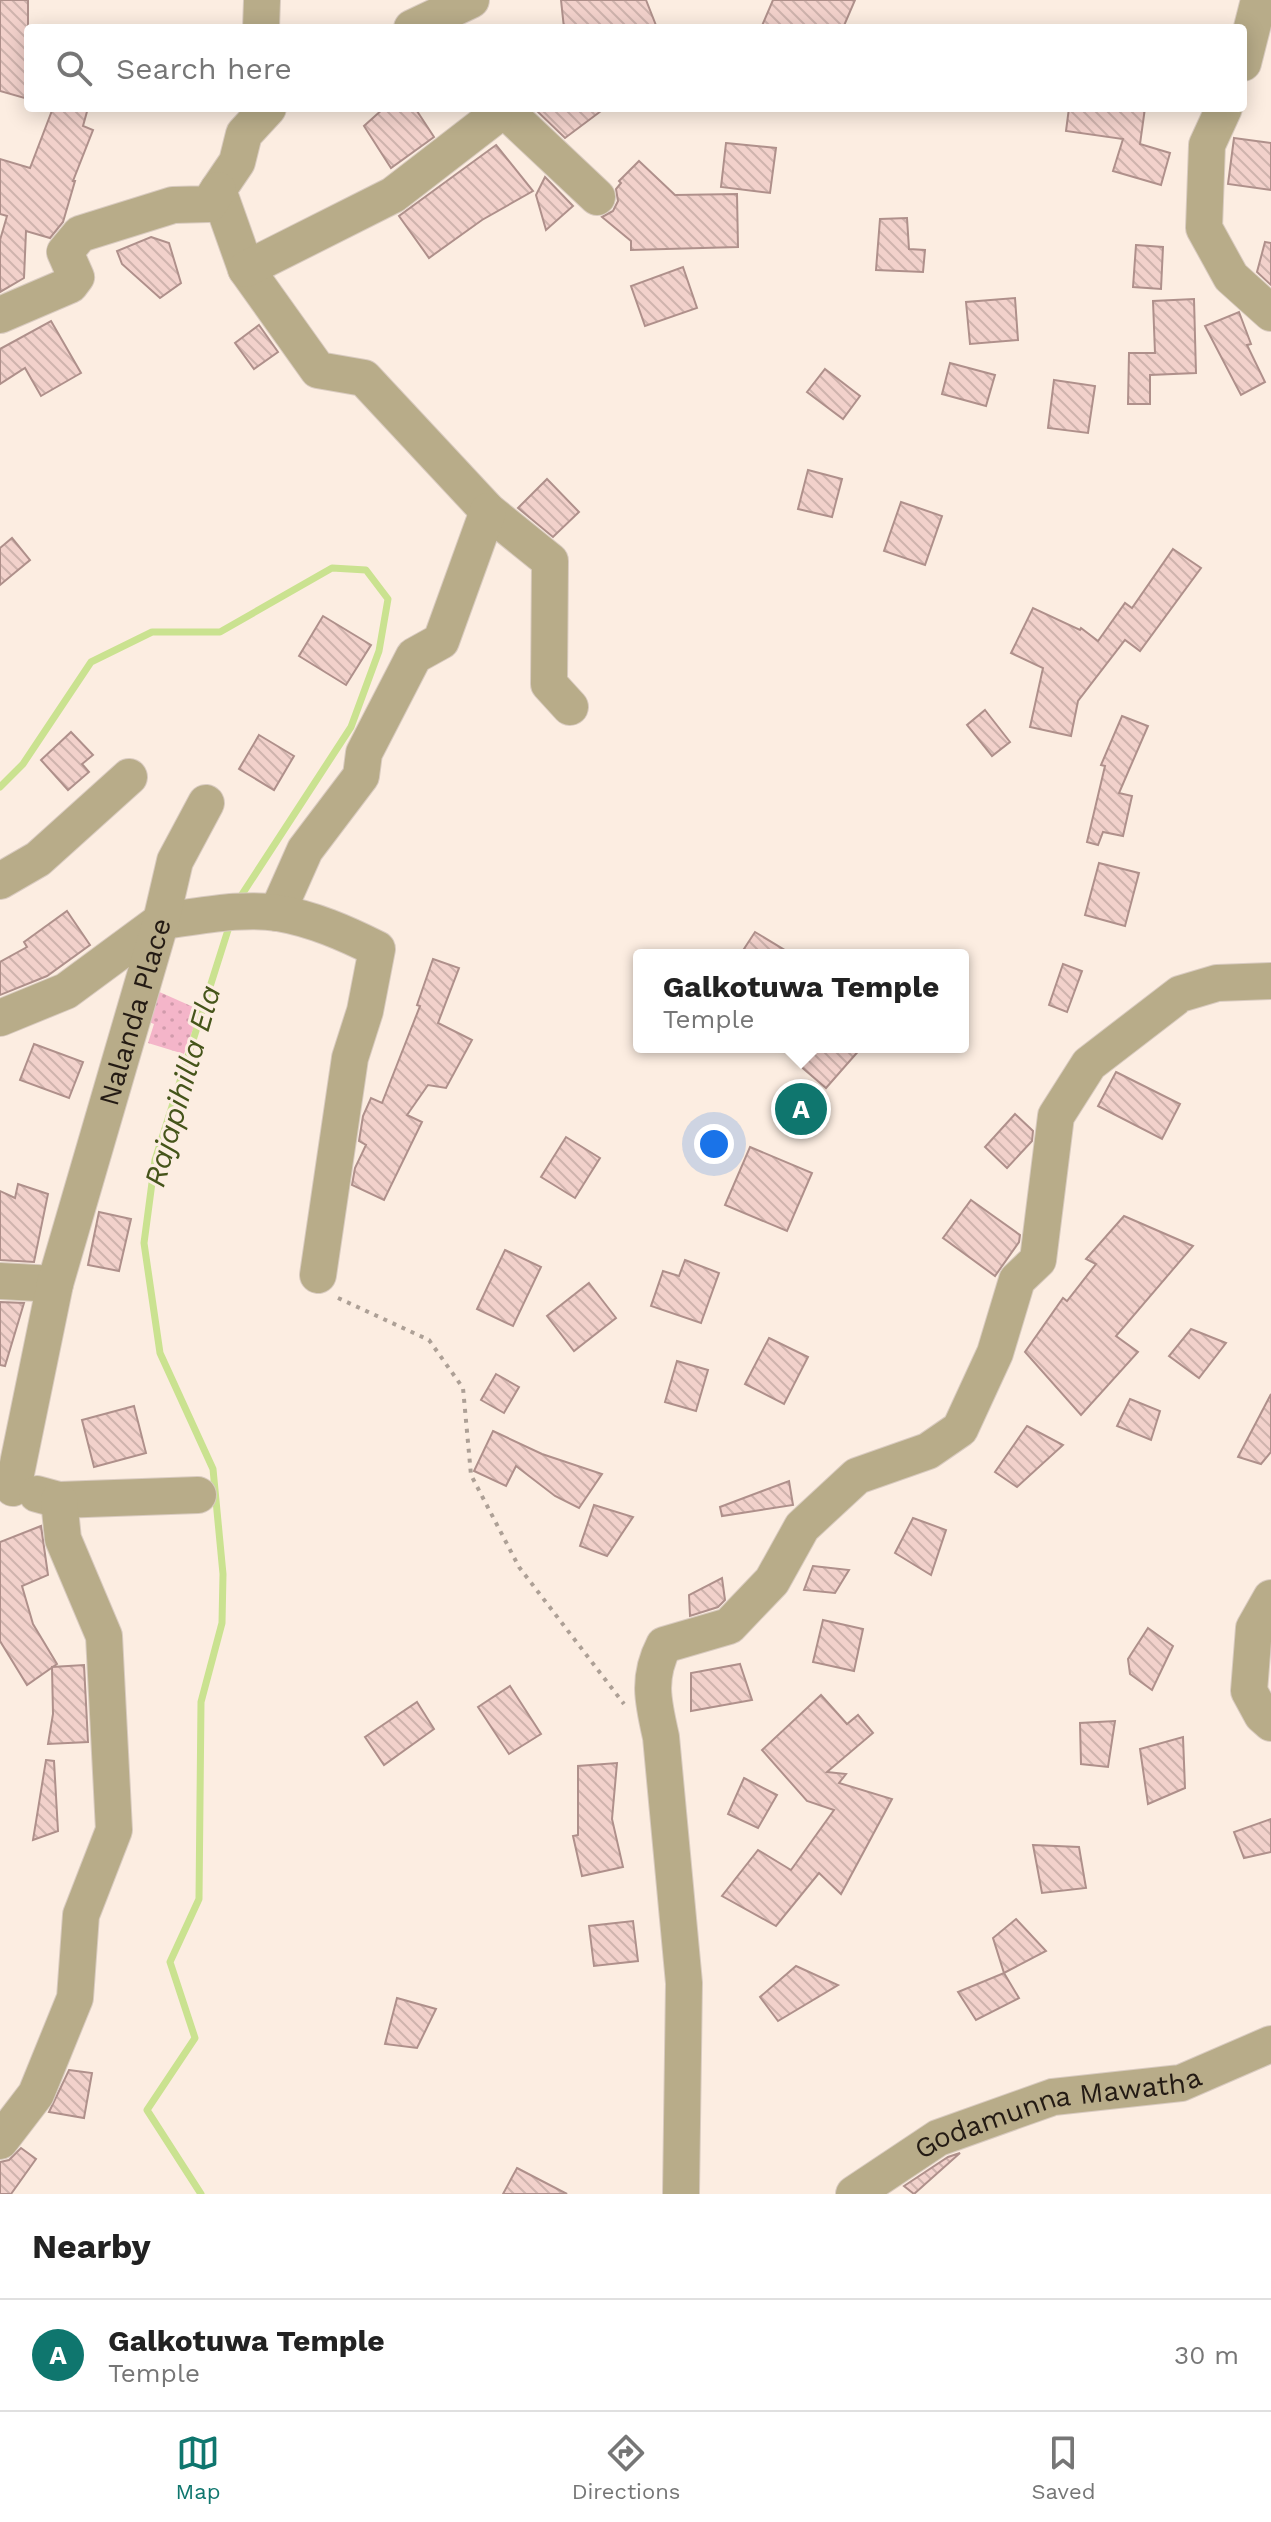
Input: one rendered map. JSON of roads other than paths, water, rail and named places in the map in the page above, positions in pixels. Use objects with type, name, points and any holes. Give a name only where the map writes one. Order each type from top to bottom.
[{"type":"street","points":[[261,24],[262,0]]},
{"type":"street","points":[[1247,47],[1259,0]]},
{"type":"street","points":[[424,24],[462,11]]},
{"type":"street","points":[[0,315],[70,285],[76,277],[65,252],[80,234],[173,205],[209,204],[237,162],[244,134],[264,112]]},
{"type":"street","points":[[246,269],[393,195],[494,117],[493,112]]},
{"type":"street","points":[[506,112],[597,197]]},
{"type":"street","points":[[1222,112],[1207,145],[1204,228],[1231,277],[1271,313]]},
{"type":"street","points":[[218,190],[246,269],[318,370],[364,378],[488,511],[550,561],[549,684],[570,707]]},
{"type":"street","points":[[277,913],[305,850],[361,776],[364,753],[414,656],[441,641],[488,511]]},
{"type":"street","points":[[0,881],[38,859],[129,777]]},
{"type":"street","points":[[0,1018],[66,991],[161,921],[175,861],[206,803]]},
{"type":"street","name":"Nalanda Place","points":[[7,1489],[55,1284],[161,921],[240,913],[277,913],[338,929],[377,949],[365,1011],[350,1058],[318,1275]]},
{"type":"street","points":[[681,2194],[684,1983],[661,1737],[653,1700],[654,1664],[664,1645],[729,1626],[772,1581],[802,1527],[857,1476],[928,1451],[960,1429],[995,1353],[1017,1280],[1038,1260],[1056,1116],[1089,1064],[1180,994],[1217,983],[1271,981]]},
{"type":"street","points":[[0,1281],[55,1284]]},
{"type":"street","points":[[7,1489],[59,1500],[198,1495]]},
{"type":"street","points":[[0,2141],[36,2094],[75,1998],[81,1915],[114,1830],[104,1636],[63,1539],[59,1500]]},
{"type":"street","points":[[1271,1598],[1254,1628],[1249,1691],[1262,1715],[1271,1723]]},
{"type":"street","name":"Godamunna Mawatha","points":[[854,2194],[938,2138],[952,2132],[1053,2097],[1181,2083],[1271,2044]]},
{"type":"waterway","name":"Rajapihilla Ela","points":[[0,787],[23,764],[91,662],[152,632],[220,632],[332,568],[366,570],[388,599],[379,651],[351,727],[241,896]]},
{"type":"waterway","name":"Rajapihilla Ela","points":[[201,2194],[147,2110],[195,2038],[170,1962],[199,1899],[201,1702],[222,1623],[223,1574],[213,1469],[160,1353],[144,1243],[155,1160],[228,930]]},
{"type":"place","name":"Galkotuwa Temple","points":[[801,1109]]}]
